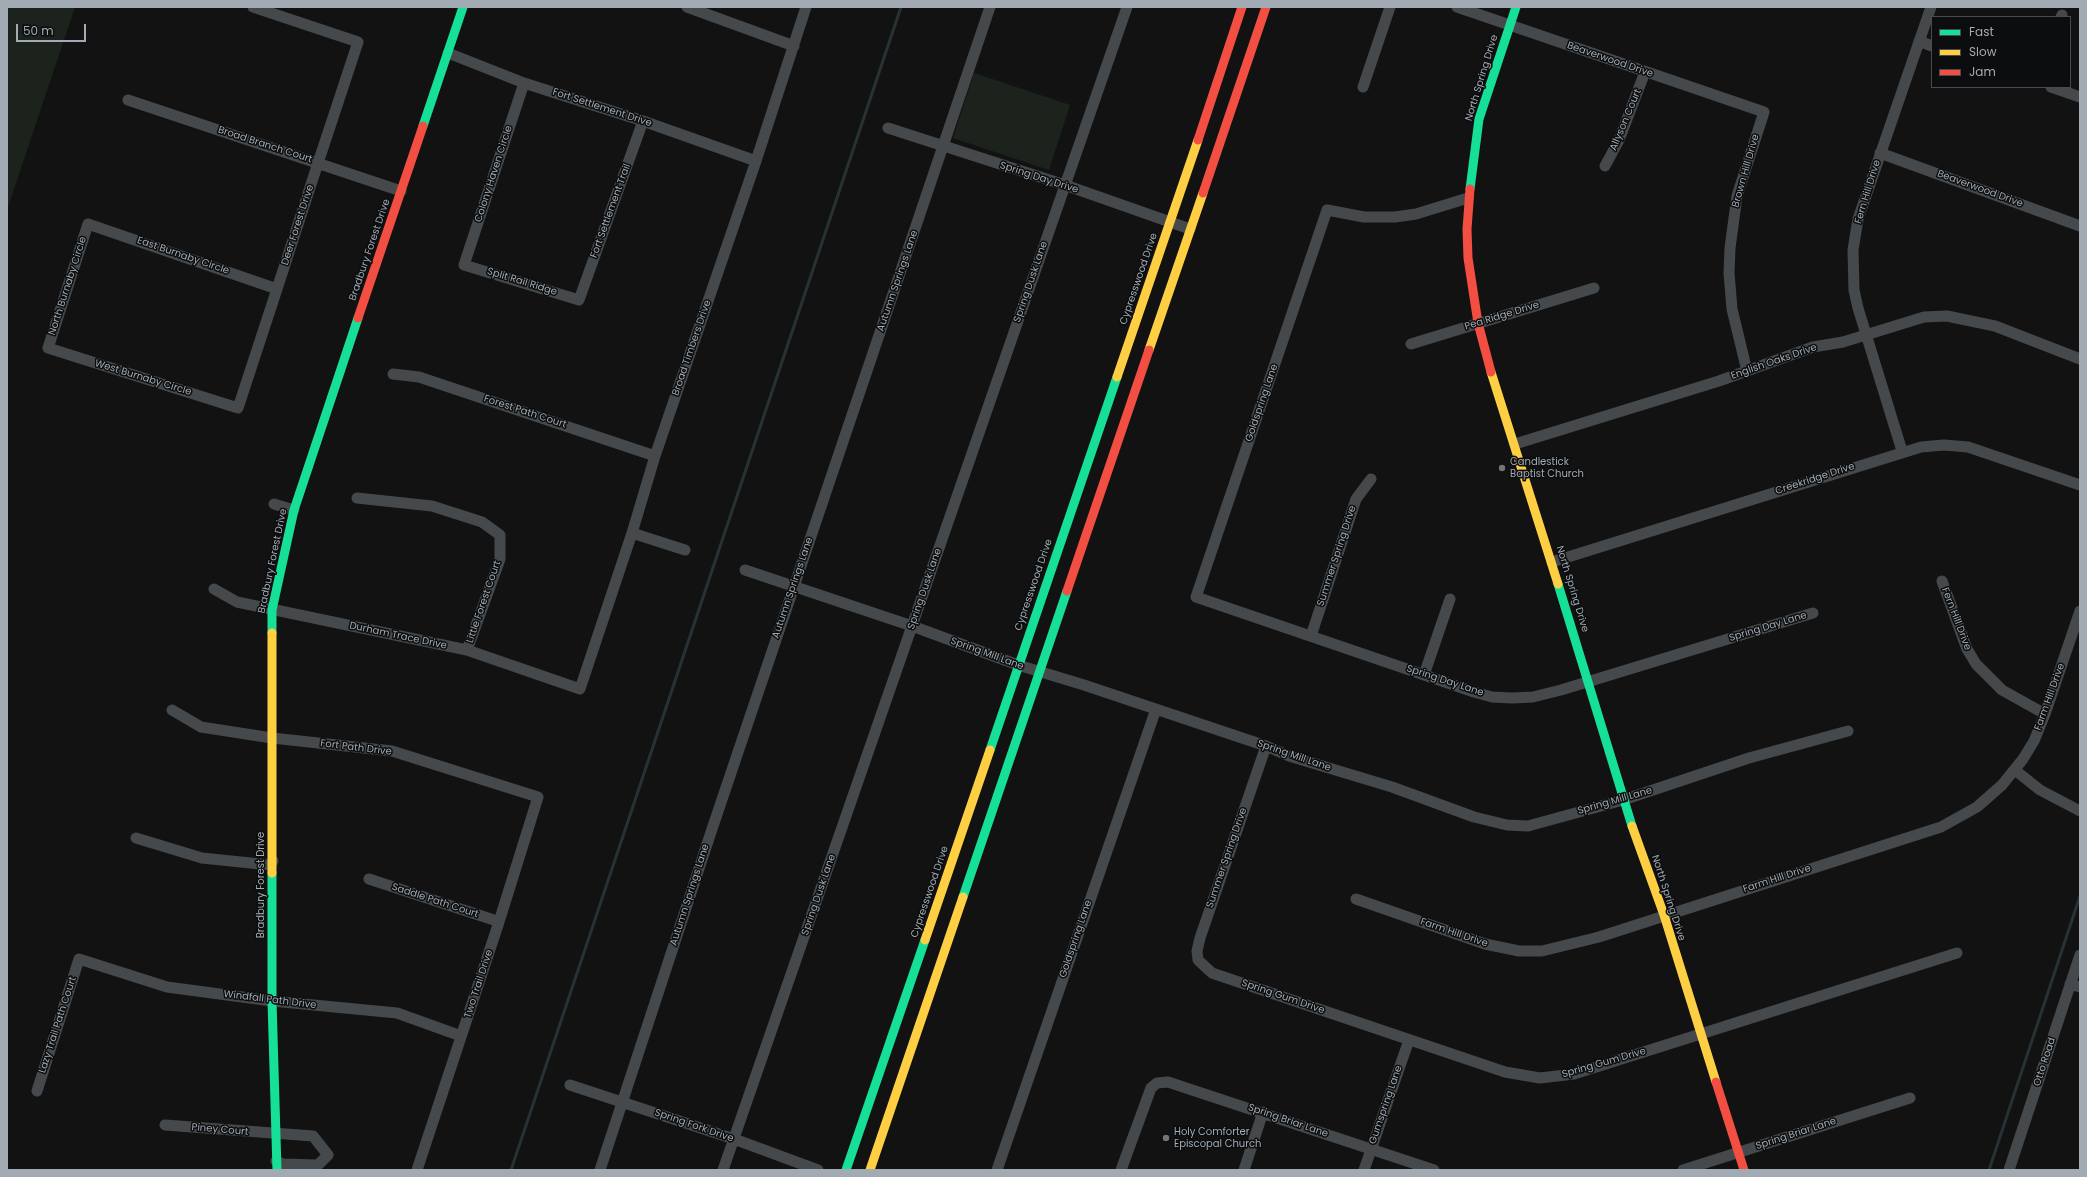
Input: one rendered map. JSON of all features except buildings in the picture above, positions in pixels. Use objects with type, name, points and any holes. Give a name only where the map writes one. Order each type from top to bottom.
[{"type":"main road","name":"Bradbury Forest Drive","points":[[276,1165],[272,1001],[272,610],[294,510],[463,7]]},
{"type":"main road","name":"Cypresswood Drive","points":[[846,1170],[1040,672],[1170,223],[1242,7]]},
{"type":"main road","name":"Cypresswood Drive","points":[[870,1170],[1018,665],[1190,229],[1266,7]]},
{"type":"main road","name":"North Spring Drive","points":[[1516,7],[1479,119],[1470,168],[1468,198],[1468,258],[1478,323],[1484,350],[1552,562],[1623,800],[1664,915],[1700,1034],[1708,1051],[1744,1170]]},
{"type":"street","name":"Deer Forest Drive","points":[[238,408],[358,42],[253,7]]},
{"type":"street","points":[[687,7],[794,46]]},
{"type":"street","name":"Broad Timbers Drive","points":[[580,689],[632,533],[655,456],[756,161],[806,7]]},
{"type":"street","name":"Autumn Springs Lane","points":[[600,1170],[794,586],[916,230],[942,147],[990,7]]},
{"type":"street","name":"Spring Dusk Lane","points":[[723,1170],[1127,7]]},
{"type":"street","points":[[1363,87],[1390,7]]},
{"type":"street","name":"Beaverwood Drive","points":[[1457,7],[1764,112]]},
{"type":"street","name":"Fern Hill Drive","points":[[1902,451],[1854,290],[1853,250],[1858,219],[1931,7]]},
{"type":"street","points":[[1919,41],[1931,46]]},
{"type":"street","name":"Fort Settlement Drive","points":[[448,53],[524,83],[643,121],[756,161]]},
{"type":"street","name":"Allyson Court","points":[[1605,166],[1619,140],[1645,72]]},
{"type":"street","name":"Colony Haven Circle","points":[[464,265],[524,83]]},
{"type":"street","points":[[2054,88],[2080,96]]},
{"type":"street","name":"Broad Branch Court","points":[[128,100],[401,190]]},
{"type":"street","name":"Brown Hill Drive","points":[[1747,371],[1732,309],[1729,273],[1730,248],[1737,196],[1764,112]]},
{"type":"street","name":"Fort Settlement Trail","points":[[579,300],[643,121]]},
{"type":"street","name":"Spring Day Drive","points":[[888,128],[1190,229]]},
{"type":"street","name":"Beaverwood Drive","points":[[1880,153],[2080,226]]},
{"type":"street","name":"Goldspring Lane","points":[[1196,597],[1327,210],[1364,217],[1395,217],[1416,214],[1468,198]]},
{"type":"street","name":"East Burnaby Circle","points":[[88,224],[277,289]]},
{"type":"street","name":"North Burnaby Circle","points":[[48,348],[88,224]]},
{"type":"street","name":"Split Rail Ridge","points":[[464,265],[579,300]]},
{"type":"street","name":"Pea Ridge Drive","points":[[1411,344],[1594,288]]},
{"type":"street","name":"English Oaks Drive","points":[[1515,444],[1747,371],[1813,347],[1842,342],[1924,317],[1947,316],[1995,326],[2080,359]]},
{"type":"street","name":"West Burnaby Circle","points":[[48,348],[238,408]]},
{"type":"street","name":"Forest Path Court","points":[[393,374],[419,377],[655,456]]},
{"type":"street","name":"Creekridge Drive","points":[[1552,562],[1902,451],[1921,447],[1944,444],[1968,447],[2080,486]]},
{"type":"street","name":"Summer Spring Drive","points":[[1310,636],[1356,498],[1371,479]]},
{"type":"street","name":"Little Forest Court","points":[[357,498],[432,506],[482,522],[500,535],[500,559],[467,650]]},
{"type":"street","points":[[274,504],[294,510]]},
{"type":"street","points":[[632,533],[685,550]]},
{"type":"street","name":"Spring Mill Lane","points":[[745,570],[912,626],[1018,665],[1266,746],[1289,756],[1392,787],[1474,817],[1507,825],[1528,826],[1623,800],[1749,758],[1848,731]]},
{"type":"street","name":"Fern Hill Drive","points":[[1942,581],[1965,644],[1976,664],[1988,678],[2002,690],[2045,714]]},
{"type":"street","name":"Durham Trace Drive","points":[[214,589],[237,602],[467,650],[580,689]]},
{"type":"street","name":"Spring Day Lane","points":[[1196,597],[1480,694],[1512,698],[1533,697],[1589,682],[1812,613]]},
{"type":"street","points":[[1424,675],[1450,599]]},
{"type":"street","name":"Farm Hill Drive","points":[[1356,899],[1485,944],[1519,951],[1542,950],[1565,946],[1892,844],[1941,826],[1977,807],[2002,785],[2015,770],[2034,741],[2045,714],[2080,611]]},
{"type":"street","name":"Goldspring Lane","points":[[998,1170],[1156,709]]},
{"type":"street","name":"Fort Path Drive","points":[[172,710],[201,727],[272,738],[392,751],[538,797]]},
{"type":"street","name":"Summer Spring Drive","points":[[1207,968],[1198,960],[1197,951],[1200,938],[1266,746]]},
{"type":"street","points":[[2015,770],[2040,790],[2080,811]]},
{"type":"street","name":"Two Trail Drive","points":[[416,1170],[498,925],[538,797]]},
{"type":"street","points":[[136,838],[202,858],[270,865],[273,860]]},
{"type":"street","name":"Saddle Path Court","points":[[369,879],[497,921],[498,925]]},
{"type":"street","name":"Spring Gum Drive","points":[[1207,968],[1212,973],[1505,1072],[1540,1078],[1574,1074],[1957,953]]},
{"type":"street","name":"Otto Road","points":[[2009,1170],[2075,985],[2080,955]]},
{"type":"street","name":"Windfall Path Drive","points":[[79,959],[167,987],[272,1001],[397,1014],[461,1036]]},
{"type":"street","name":"Lazy Trail Path Court","points":[[37,1091],[79,959]]},
{"type":"street","name":"Gumspring Lane","points":[[1364,1170],[1409,1040]]},
{"type":"street","name":"Spring Briar Lane","points":[[1121,1170],[1151,1088],[1157,1083],[1168,1082],[1263,1112],[1434,1170]]},
{"type":"street","name":"Spring Fork Drive","points":[[570,1085],[734,1139],[818,1170]]},
{"type":"street","name":"Spring Briar Lane","points":[[1682,1170],[1910,1098]]},
{"type":"street","points":[[1244,1170],[1263,1112]]},
{"type":"street","name":"Piney Court","points":[[165,1125],[313,1136],[328,1155],[318,1165],[276,1165]]},
{"type":"shaded area","points":[[7,7],[75,7],[7,210]]},
{"type":"shaded area","points":[[974,73],[1070,105],[1049,170],[953,138]]},
{"type":"waterway","points":[[511,1170],[901,7]]},
{"type":"waterway","points":[[1989,1170],[2080,896]]},
{"type":"traffic: fast","points":[[423,126],[463,7]]},
{"type":"traffic: fast","points":[[1470,189],[1479,119],[1516,7]]},
{"type":"traffic: fast","points":[[272,633],[272,610],[294,510],[358,318]]},
{"type":"traffic: fast","points":[[990,750],[1117,377]]},
{"type":"traffic: fast","points":[[1558,584],[1632,826]]},
{"type":"traffic: fast","points":[[963,897],[1067,591]]},
{"type":"traffic: fast","points":[[272,873],[272,1001],[277,1170]]},
{"type":"traffic: fast","points":[[846,1170],[925,940]]},
{"type":"traffic: slow","points":[[1117,377],[1198,140]]},
{"type":"traffic: slow","points":[[1149,350],[1203,193]]},
{"type":"traffic: slow","points":[[1491,372],[1558,584]]},
{"type":"traffic: slow","points":[[272,633],[272,873]]},
{"type":"traffic: slow","points":[[925,940],[990,750]]},
{"type":"traffic: slow","points":[[1632,826],[1664,915],[1716,1082]]},
{"type":"traffic: slow","points":[[870,1170],[963,897]]},
{"type":"traffic: jam","points":[[1198,140],[1242,7]]},
{"type":"traffic: jam","points":[[1203,193],[1266,7]]},
{"type":"traffic: jam","points":[[358,318],[423,126]]},
{"type":"traffic: jam","points":[[1470,189],[1467,229],[1468,258],[1478,323],[1491,372]]},
{"type":"traffic: jam","points":[[1067,591],[1149,350]]},
{"type":"traffic: jam","points":[[1716,1082],[1744,1170]]},
{"type":"place","name":"Candlestick Baptist Church","points":[[1502,468]]},
{"type":"place","name":"Holy Comforter Episcopal Church","points":[[1166,1138]]}]
